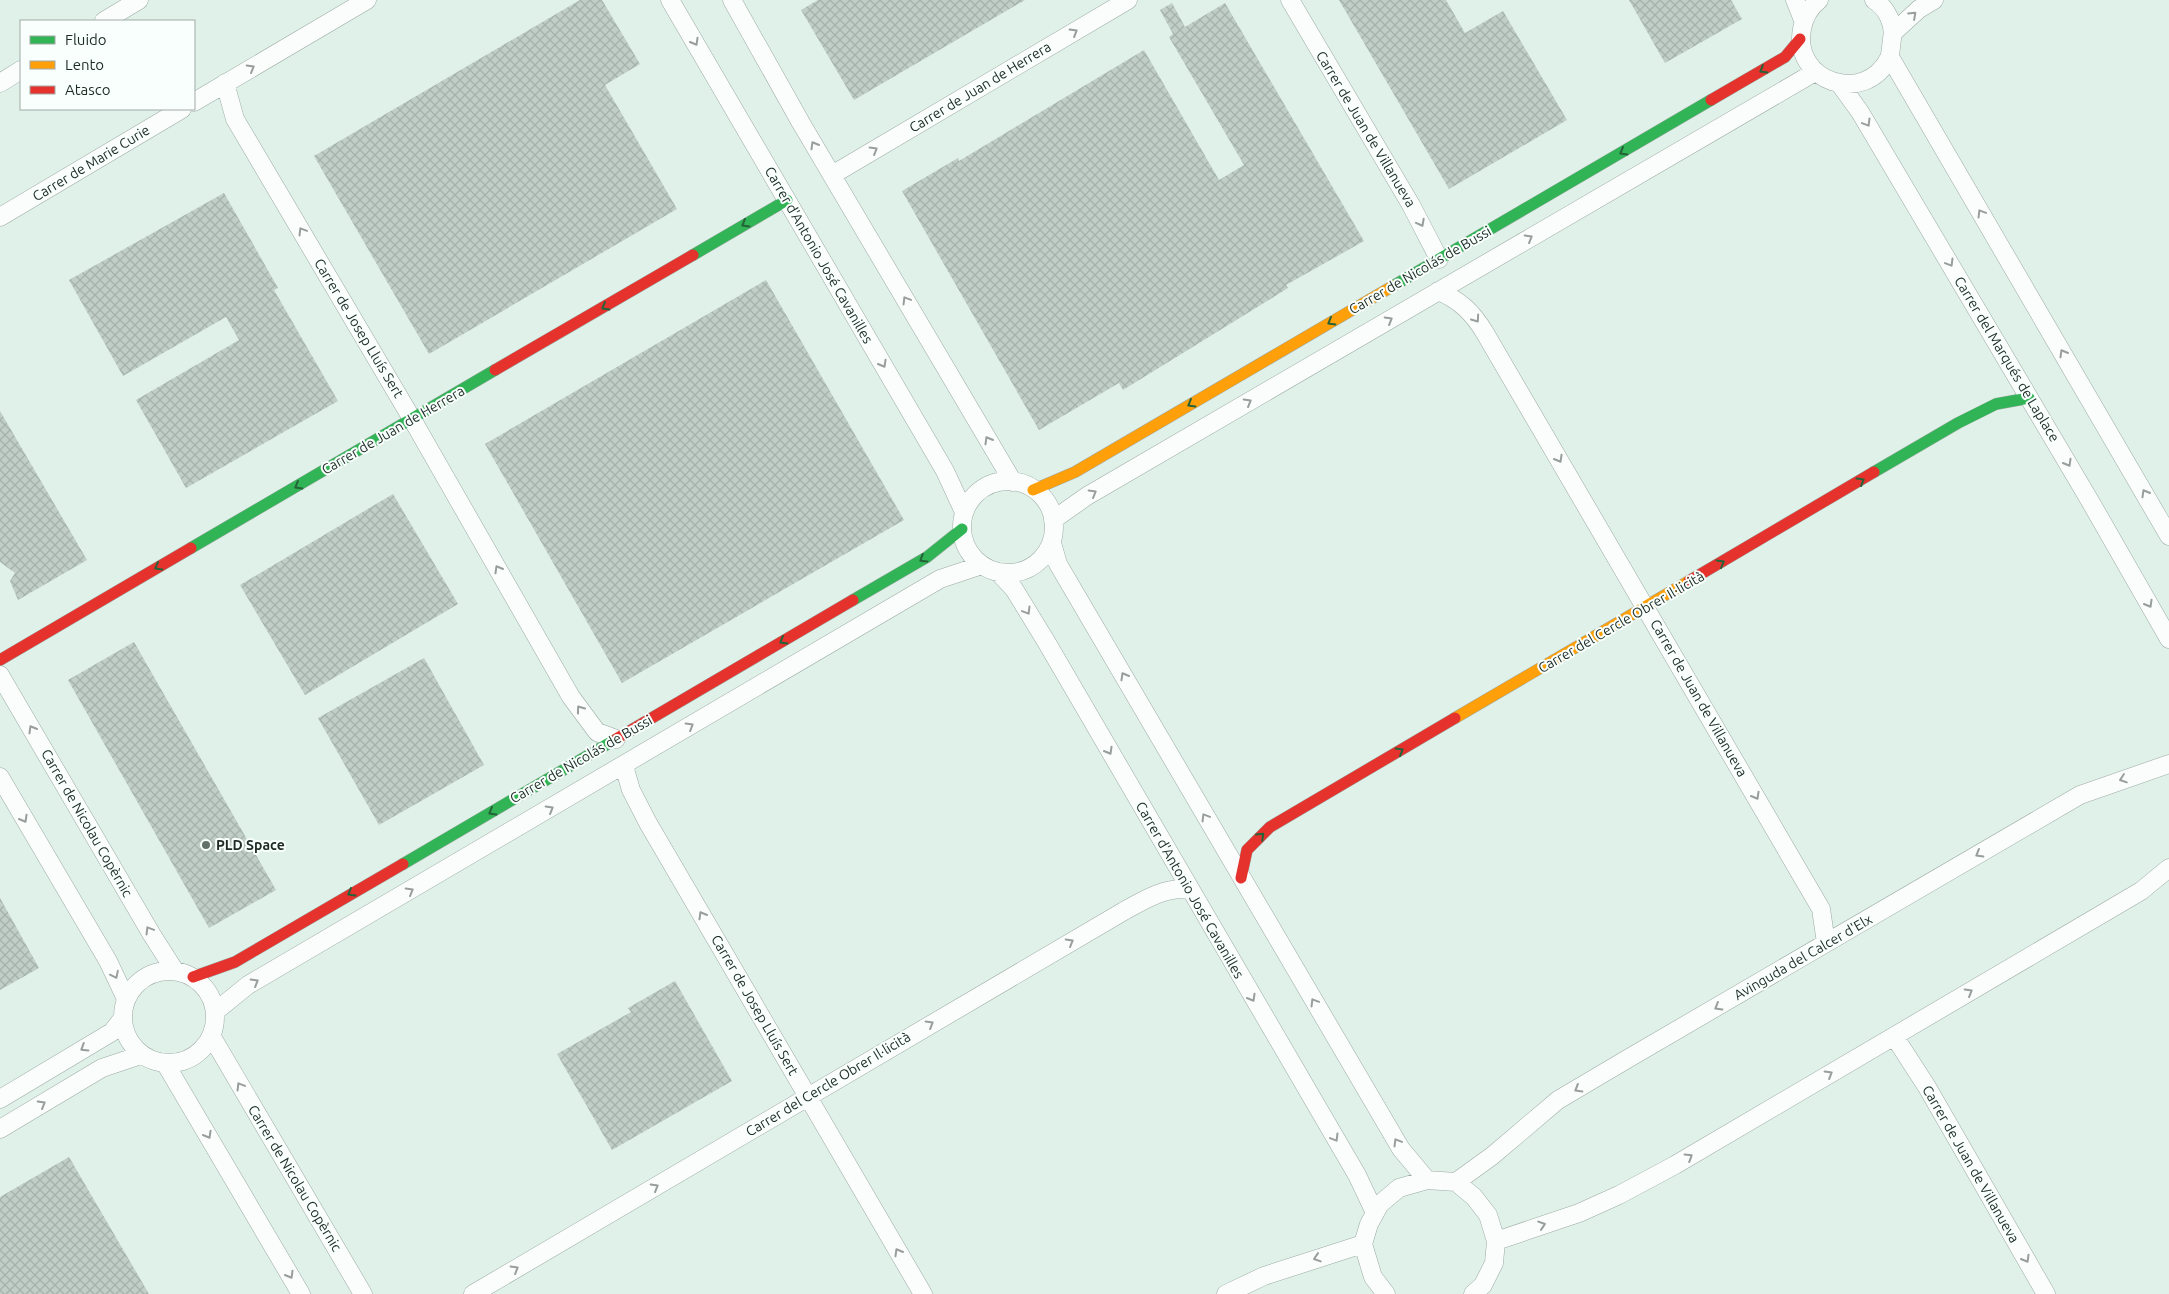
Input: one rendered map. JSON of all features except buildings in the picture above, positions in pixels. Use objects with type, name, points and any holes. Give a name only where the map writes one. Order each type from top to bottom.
[{"type":"street","points":[[106,20],[139,0]]},
{"type":"street","points":[[195,101],[367,0]]},
{"type":"street","name":"Carrer d'Antonio José Cavanilles","points":[[670,0],[946,471],[963,520]]},
{"type":"street","points":[[732,0],[832,175],[1013,482]]},
{"type":"street","name":"Carrer de Juan de Herrera","points":[[832,175],[1128,0]]},
{"type":"street","name":"Carrer de Juan de Villanueva","points":[[1290,0],[1411,205],[1440,259]]},
{"type":"street","points":[[1795,0],[1803,20]]},
{"type":"street","points":[[1819,0],[1812,5],[1803,20],[1800,39],[1805,59],[1815,72],[1828,81],[1848,84],[1867,80],[1881,70],[1890,57],[1894,32],[1888,15],[1874,0]]},
{"type":"street","points":[[1894,32],[1919,9],[1934,0]]},
{"type":"street","name":"Carrer de Nicolás de Bussi","points":[[1033,490],[1075,472],[1785,57],[1800,39]]},
{"type":"street","points":[[1890,57],[2169,536]]},
{"type":"street","points":[[0,83],[20,71]]},
{"type":"street","name":"Carrer de Nicolás de Bussi","points":[[1053,520],[1087,496],[1815,72]]},
{"type":"street","name":"Carrer de Josep Lluís Sert","points":[[225,83],[235,119],[412,419],[571,697],[597,732],[616,739]]},
{"type":"street","name":"Carrer del Marqués de Laplace","points":[[1839,83],[1865,121],[2030,398],[2169,639]]},
{"type":"street","name":"Carrer de Marie Curie","points":[[0,216],[180,110]]},
{"type":"street","name":"Carrer de Juan de Herrera","points":[[0,660],[787,200]]},
{"type":"street","name":"Carrer de Juan de Villanueva","points":[[1438,291],[1455,298],[1473,314],[1821,909],[1826,943]]},
{"type":"street","name":"Carrer del Cercle Obrer Il·licità","points":[[1241,878],[1247,850],[1270,827],[1958,423],[1996,404],[2030,398]]},
{"type":"street","points":[[1052,543],[1042,559],[1029,569],[1009,574],[990,570],[976,561],[966,547],[963,520],[974,496],[986,486],[1006,481],[1022,483],[1039,493],[1049,506],[1053,520],[1052,543],[1058,564],[1401,1149],[1427,1180]]},
{"type":"street","name":"Carrer de Nicolás de Bussi","points":[[194,977],[235,962],[928,557],[963,520]]},
{"type":"street","name":"Carrer de Nicolás de Bussi","points":[[216,1011],[248,985],[940,579],[982,565]]},
{"type":"street","name":"Carrer d'Antonio José Cavanilles","points":[[998,572],[1014,589],[1357,1175],[1375,1213]]},
{"type":"street","name":"Carrer de Nicolau Copèrnic","points":[[0,675],[175,971]]},
{"type":"street","name":"Avinguda del Calcer d'Elx","points":[[1456,1182],[1492,1156],[1558,1100],[2080,795],[2169,764]]},
{"type":"street","name":"Carrer de Josep Lluís Sert","points":[[624,766],[631,790],[648,824],[809,1096],[923,1294]]},
{"type":"street","points":[[0,777],[108,961],[126,999]]},
{"type":"street","points":[[1496,1241],[1579,1213],[1619,1195],[1675,1165],[2141,891],[2169,868]]},
{"type":"street","name":"Carrer del Cercle Obrer Il·licità","points":[[473,1294],[1023,968],[1150,897],[1177,888],[1189,890]]},
{"type":"street","points":[[0,1099],[112,1032],[122,1018],[126,999],[135,985],[150,974],[168,970],[194,977],[201,982],[212,997],[216,1011],[212,1037],[204,1049],[189,1059],[171,1064],[152,1061],[141,1055],[127,1037],[122,1018]]},
{"type":"street","name":"Carrer de Juan de Villanueva","points":[[1894,1036],[1927,1087],[2046,1294]]},
{"type":"street","name":"Carrer de Nicolau Copèrnic","points":[[212,1037],[363,1294]]},
{"type":"street","points":[[0,1128],[102,1068],[141,1055]]},
{"type":"street","points":[[165,1063],[301,1294]]},
{"type":"street","points":[[1386,1294],[1373,1277],[1363,1244],[1369,1224],[1380,1204],[1399,1188],[1427,1180],[1456,1182],[1474,1197],[1488,1215],[1496,1241],[1494,1262],[1481,1291]]},
{"type":"street","points":[[1226,1294],[1264,1276],[1363,1244]]},
{"type":"traffic: fast","points":[[1393,286],[1711,100]]},
{"type":"traffic: fast","points":[[693,255],[787,200]]},
{"type":"traffic: fast","points":[[191,548],[495,370]]},
{"type":"traffic: fast","points":[[1874,472],[1958,423],[1996,404],[2029,398]]},
{"type":"traffic: fast","points":[[853,600],[927,557],[962,529]]},
{"type":"traffic: fast","points":[[403,864],[616,739]]},
{"type":"traffic: slow","points":[[1033,490],[1075,472],[1393,286]]},
{"type":"traffic: slow","points":[[1455,718],[1689,581]]},
{"type":"traffic: jam","points":[[1711,100],[1785,57],[1800,39]]},
{"type":"traffic: jam","points":[[495,370],[693,255]]},
{"type":"traffic: jam","points":[[1689,581],[1874,472]]},
{"type":"traffic: jam","points":[[0,660],[191,548]]},
{"type":"traffic: jam","points":[[616,739],[853,600]]},
{"type":"traffic: jam","points":[[1241,878],[1247,850],[1270,827],[1455,718]]},
{"type":"traffic: jam","points":[[193,977],[235,962],[403,864]]},
{"type":"place","name":"PLD Space","points":[[206,845]]}]
